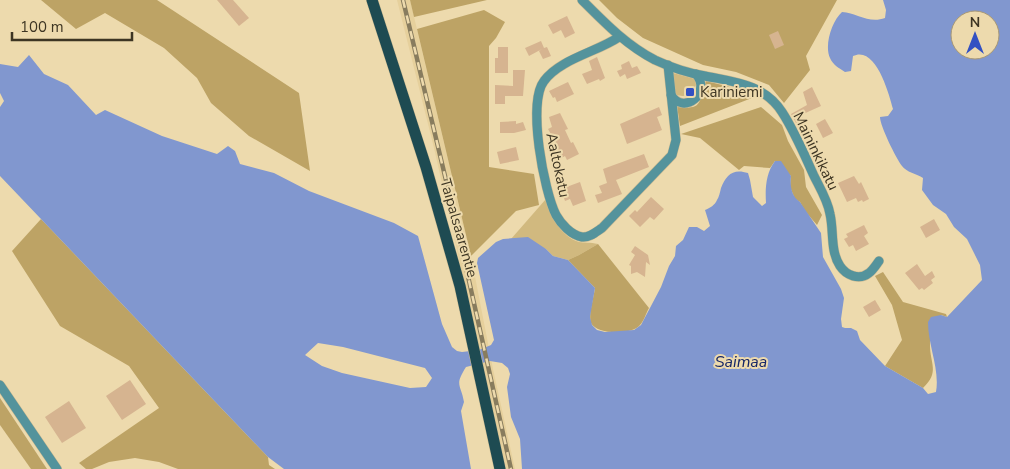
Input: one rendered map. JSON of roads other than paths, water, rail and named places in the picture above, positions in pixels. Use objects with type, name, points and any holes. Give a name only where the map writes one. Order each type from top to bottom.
[{"type":"main road","name":"Taipalsaarentie","points":[[372,0],[426,167],[460,286],[500,469]]},
{"type":"street","name":"Maininkikatu","points":[[582,0],[619,37],[654,59],[696,74],[754,87],[765,93],[791,126],[824,198],[830,214],[834,250],[840,266],[850,276],[860,277],[869,274],[879,261]]},
{"type":"street","name":"Aaltokatu","points":[[619,37],[607,45],[555,70],[544,81],[538,93],[537,134],[551,202],[557,216],[571,232],[582,237],[592,235],[602,228],[672,155],[676,140],[668,65]]},
{"type":"street","points":[[670,92],[677,103],[683,104],[694,100],[698,96],[701,86],[696,74]]},
{"type":"street","points":[[0,385],[57,469]]},
{"type":"water","name":"Saimaa","points":[[883,0],[1010,0],[1010,469],[522,469],[520,439],[511,417],[507,387],[510,374],[508,368],[502,363],[490,361],[466,367],[459,382],[464,402],[461,411],[471,469],[284,469],[268,457],[0,176],[0,107],[4,101],[0,93],[0,64],[18,67],[29,55],[44,74],[68,85],[96,115],[105,110],[162,136],[217,154],[228,146],[235,151],[240,164],[274,173],[309,191],[394,223],[418,236],[442,324],[452,347],[462,352],[479,350],[491,345],[494,340],[477,263],[478,258],[496,242],[503,239],[528,237],[553,256],[568,260],[595,288],[590,317],[592,325],[597,330],[605,332],[634,330],[641,325],[675,256],[676,246],[683,240],[689,227],[697,227],[704,231],[710,226],[705,210],[716,202],[723,183],[728,176],[738,171],[748,173],[753,197],[762,206],[766,203],[766,186],[770,171],[775,161],[781,161],[791,176],[793,194],[821,233],[823,257],[844,298],[841,319],[842,327],[857,331],[860,340],[885,366],[923,388],[928,394],[936,392],[937,383],[928,322],[931,317],[941,315],[947,317],[982,280],[980,265],[967,239],[954,227],[946,214],[933,205],[922,190],[923,178],[904,168],[892,149],[880,117],[888,116],[893,109],[885,83],[875,64],[861,55],[853,56],[851,71],[845,72],[834,64],[828,53],[832,27],[842,12],[874,20],[885,18],[886,10]],"holes":[[[318,343],[343,347],[425,368],[432,378],[426,387],[410,388],[342,373],[322,366],[305,355]]]},
{"type":"railway","points":[[403,0],[455,218],[511,469]]},
{"type":"place","name":"Kariniemi","points":[[690,92]]}]
